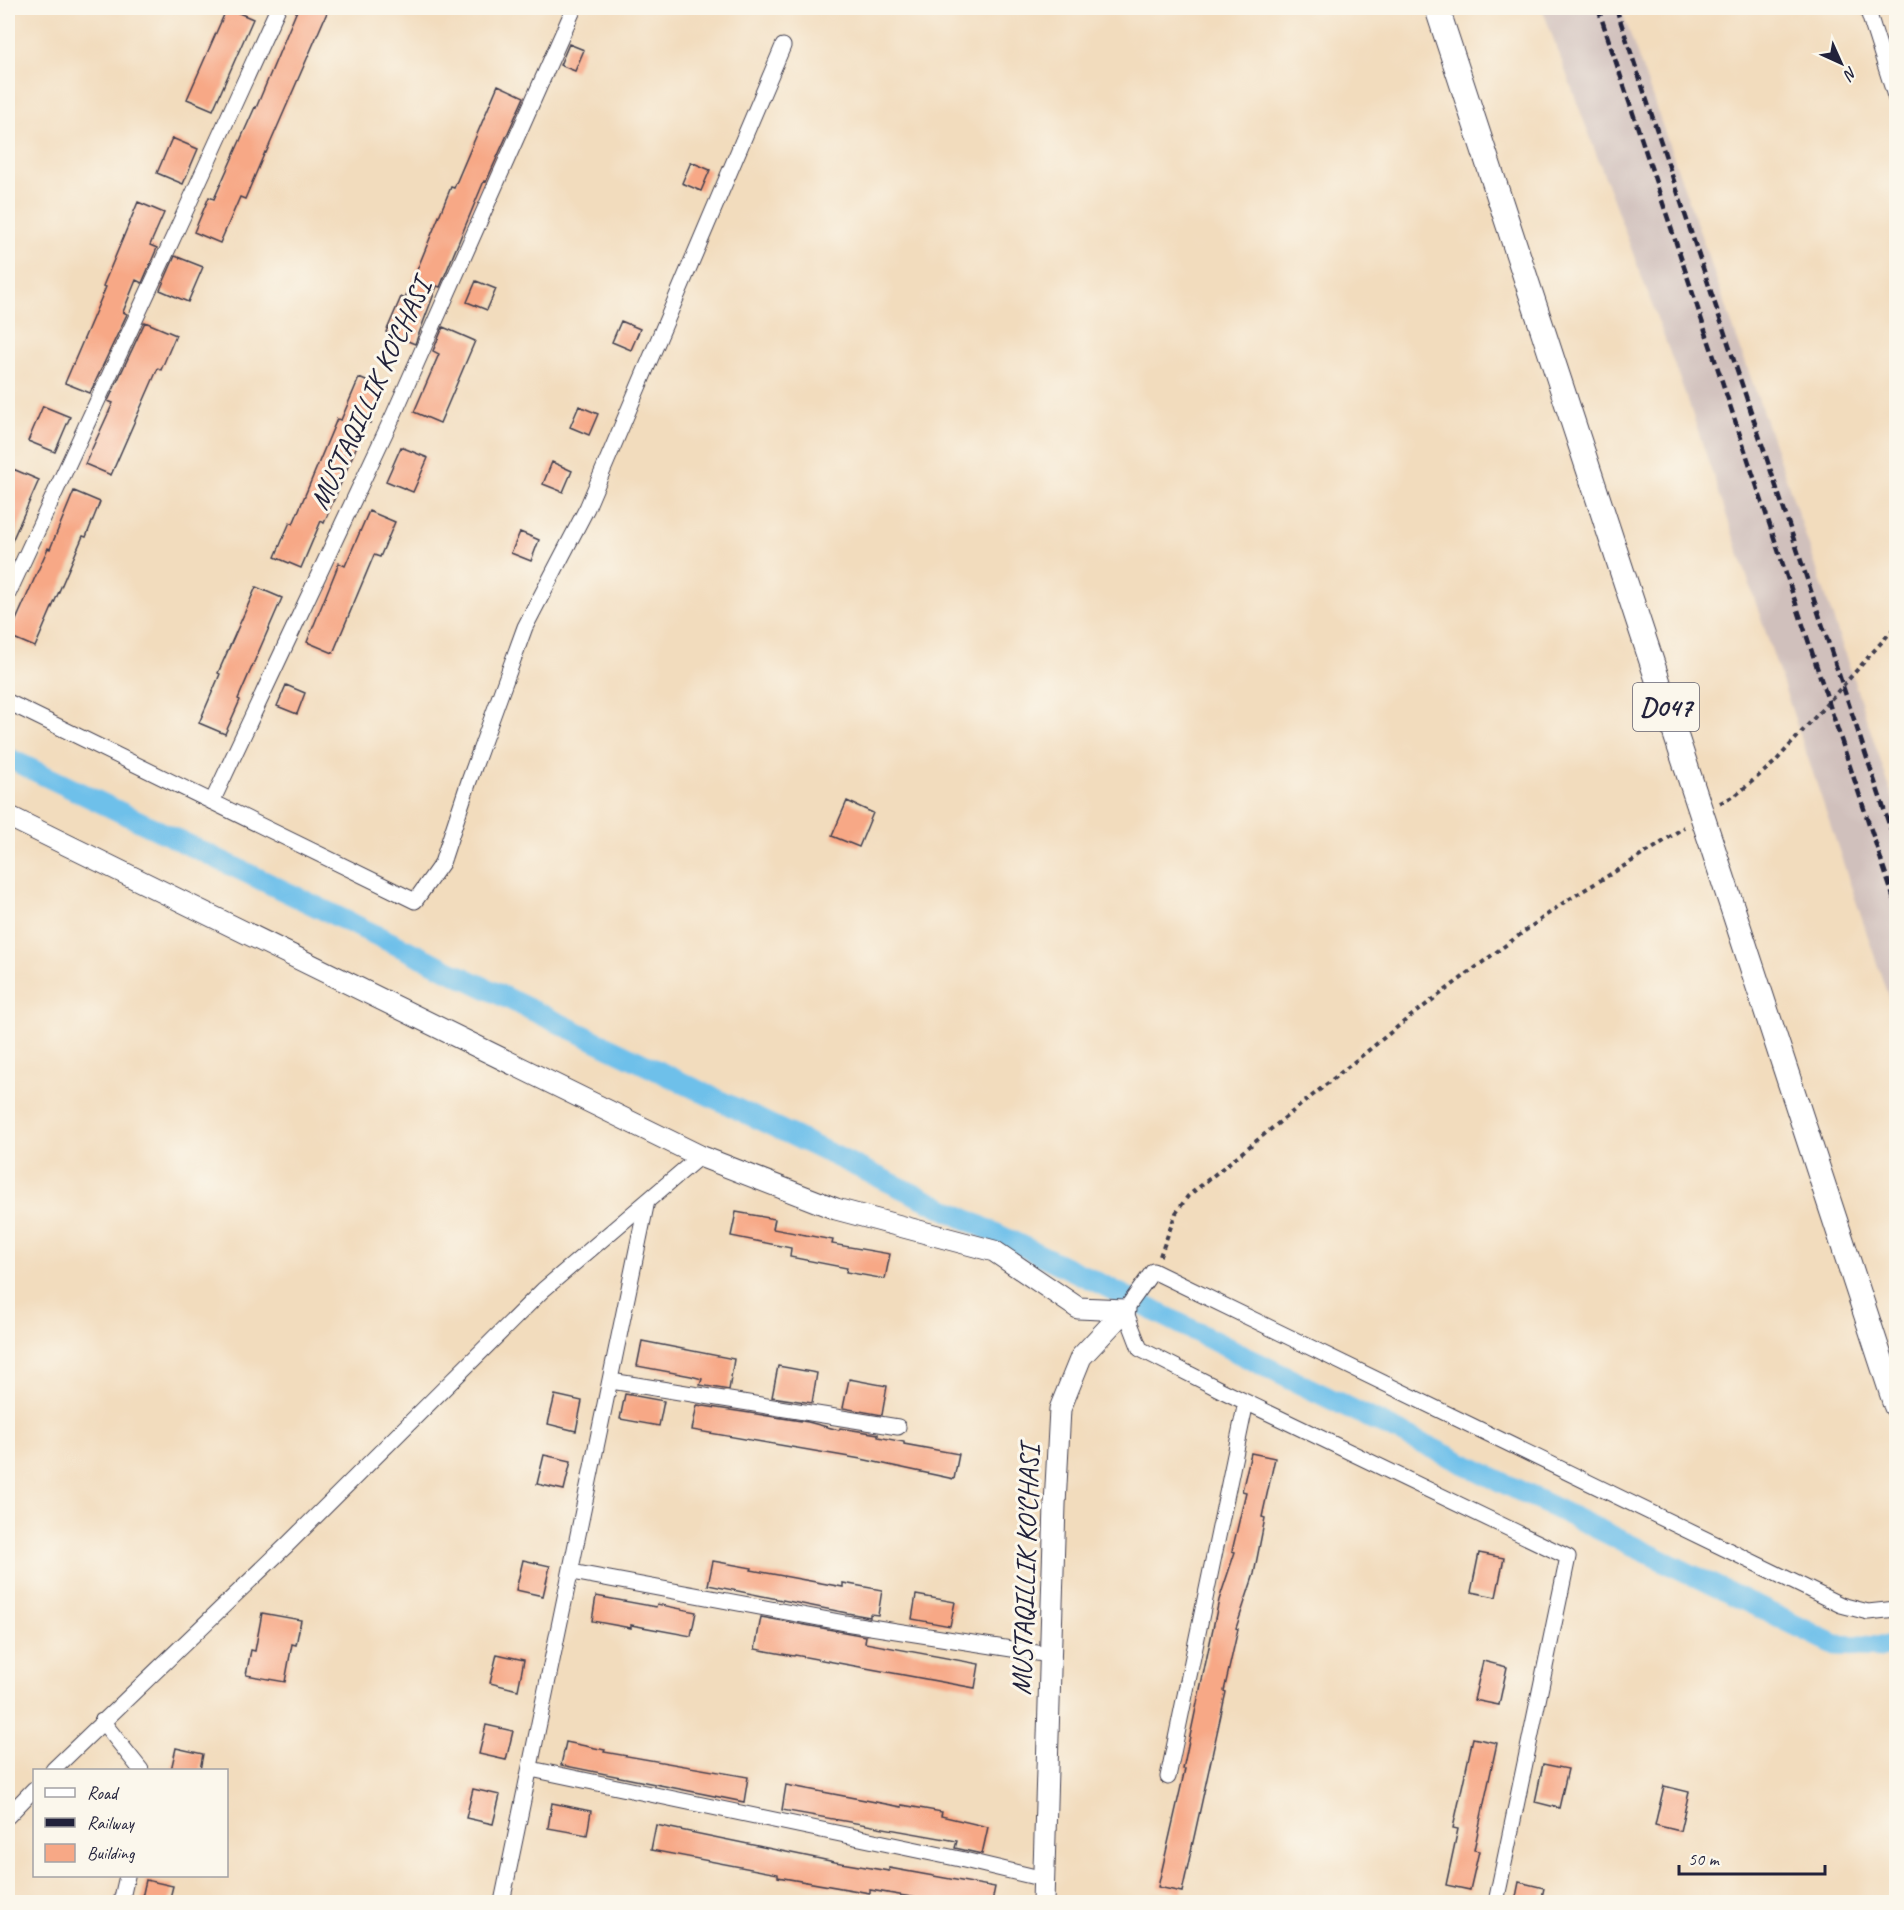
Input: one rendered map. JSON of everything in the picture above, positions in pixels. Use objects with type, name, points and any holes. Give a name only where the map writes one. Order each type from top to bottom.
[{"type":"main road","name":"D047","points":[[1437,8],[1896,1406]]},
{"type":"street","points":[[8,594],[278,8]]},
{"type":"street","name":"MUSTAQILLIK KO'CHASI","points":[[212,802],[394,414],[574,8]]},
{"type":"street","points":[[1867,8],[1896,99]]},
{"type":"street","points":[[8,702],[415,901],[442,863],[525,627],[587,508],[783,46]]},
{"type":"street","points":[[8,816],[700,1156],[836,1209],[994,1251],[1078,1308],[1125,1310],[1140,1349],[1568,1557],[1496,1902]]},
{"type":"street","points":[[54,1769],[278,1553],[543,1290],[700,1156]]},
{"type":"street","points":[[502,1902],[647,1202]]},
{"type":"street","points":[[1153,1270],[1841,1605],[1868,1612],[1896,1609]]},
{"type":"street","name":"MUSTAQILLIK KO'CHASI","points":[[1043,1902],[1060,1409],[1081,1357],[1125,1310],[1153,1270]]},
{"type":"street","points":[[611,1381],[898,1427]]},
{"type":"street","points":[[1168,1777],[1246,1402]]},
{"type":"street","points":[[572,1572],[845,1623],[1050,1655]]},
{"type":"street","points":[[102,1721],[140,1769]]},
{"type":"street","points":[[531,1769],[960,1859],[1044,1879]]},
{"type":"street","points":[[8,1816],[33,1790]]},
{"type":"street","points":[[121,1902],[127,1877]]},
{"type":"path","points":[[1153,1270],[1165,1248],[1176,1213],[1188,1196],[1411,1016],[1563,903],[1657,846],[1702,814],[1736,795],[1775,762],[1896,626]]},
{"type":"shaded area","points":[[1542,8],[1621,8],[1793,498],[1896,807],[1896,1020],[1690,407]]},
{"type":"building","points":[[227,8],[253,19],[213,110],[187,99]]},
{"type":"building","points":[[298,8],[329,8],[245,199],[240,197],[220,243],[194,232],[209,197],[214,199],[256,108]]},
{"type":"building","points":[[569,44],[584,50],[575,71],[560,65]]},
{"type":"building","points":[[498,85],[524,97],[486,182],[484,181],[440,287],[437,286],[415,344],[386,332],[401,297],[405,299],[451,187],[454,188]]},
{"type":"building","points":[[172,138],[198,149],[183,184],[157,173]]},
{"type":"building","points":[[691,162],[710,170],[701,191],[682,183]]},
{"type":"building","points":[[138,202],[164,213],[150,245],[157,248],[142,283],[136,280],[123,312],[127,314],[90,393],[65,383],[106,287],[103,286]]},
{"type":"building","points":[[175,256],[203,267],[188,302],[160,290]]},
{"type":"building","points":[[476,281],[496,289],[487,310],[467,302]]},
{"type":"building","points":[[621,321],[640,329],[631,350],[612,342]]},
{"type":"building","points":[[145,322],[176,335],[161,370],[158,368],[111,475],[85,464],[113,403],[108,401]]},
{"type":"building","points":[[443,327],[475,341],[440,423],[414,412],[439,354],[433,351]]},
{"type":"building","points":[[359,378],[385,389],[370,423],[367,422],[324,523],[321,521],[301,568],[275,557],[290,522],[293,524],[337,419],[341,420]]},
{"type":"building","points":[[43,406],[70,417],[55,452],[28,441]]},
{"type":"building","points":[[579,406],[598,414],[589,435],[570,427]]},
{"type":"building","points":[[401,447],[428,458],[413,492],[386,481]]},
{"type":"building","points":[[552,462],[572,471],[563,492],[543,484]]},
{"type":"building","points":[[13,469],[39,480],[8,550],[8,481]]},
{"type":"building","points":[[74,491],[100,502],[35,647],[9,636],[48,548],[50,549]]},
{"type":"building","points":[[369,511],[395,522],[380,557],[374,555],[333,653],[307,642],[339,563],[345,566]]},
{"type":"building","points":[[520,532],[539,540],[531,561],[511,553]]},
{"type":"building","points":[[256,587],[282,598],[225,734],[199,723],[220,674],[218,673]]},
{"type":"building","points":[[286,685],[305,693],[297,714],[277,706]]},
{"type":"building","points":[[847,801],[873,813],[859,847],[832,836]]},
{"type":"building","points":[[736,1212],[775,1219],[773,1229],[833,1240],[832,1244],[890,1254],[885,1279],[846,1272],[847,1268],[790,1257],[791,1248],[731,1236]]},
{"type":"building","points":[[642,1341],[734,1359],[729,1390],[700,1385],[702,1379],[691,1376],[637,1366]]},
{"type":"building","points":[[778,1366],[817,1373],[812,1403],[772,1397]]},
{"type":"building","points":[[849,1379],[887,1386],[882,1415],[843,1408]]},
{"type":"building","points":[[625,1394],[664,1401],[659,1426],[620,1419]]},
{"type":"building","points":[[555,1395],[582,1401],[576,1431],[548,1424]]},
{"type":"building","points":[[697,1405],[808,1422],[839,1430],[840,1428],[878,1434],[878,1437],[904,1442],[904,1444],[959,1454],[954,1479],[861,1459],[692,1430]]},
{"type":"building","points":[[1251,1453],[1275,1458],[1262,1517],[1265,1518],[1254,1574],[1236,1628],[1238,1629],[1224,1691],[1226,1692],[1182,1892],[1158,1887],[1185,1769],[1183,1769],[1219,1600],[1235,1552],[1232,1551],[1246,1492],[1242,1491]]},
{"type":"building","points":[[544,1455],[571,1461],[564,1490],[537,1484]]},
{"type":"building","points":[[1479,1553],[1504,1558],[1496,1597],[1471,1592]]},
{"type":"building","points":[[523,1560],[550,1566],[543,1596],[516,1590]]},
{"type":"building","points":[[713,1561],[843,1587],[843,1583],[882,1590],[878,1615],[870,1614],[870,1617],[847,1613],[708,1585]]},
{"type":"building","points":[[916,1595],[955,1602],[950,1626],[912,1619]]},
{"type":"building","points":[[596,1596],[696,1612],[691,1636],[631,1625],[631,1628],[592,1621]]},
{"type":"building","points":[[262,1613],[301,1620],[296,1645],[292,1644],[285,1682],[246,1675],[251,1650],[255,1651]]},
{"type":"building","points":[[761,1617],[866,1636],[865,1643],[979,1664],[975,1688],[755,1649]]},
{"type":"building","points":[[497,1654],[524,1660],[518,1690],[490,1683]]},
{"type":"building","points":[[1483,1661],[1507,1667],[1499,1705],[1474,1700]]},
{"type":"building","points":[[486,1725],[513,1731],[506,1760],[479,1754]]},
{"type":"building","points":[[1473,1738],[1497,1743],[1474,1850],[1479,1851],[1470,1890],[1446,1885],[1458,1829],[1453,1828]]},
{"type":"building","points":[[566,1742],[605,1750],[604,1752],[748,1777],[744,1802],[561,1765]]},
{"type":"building","points":[[176,1748],[203,1754],[200,1769],[171,1769]]},
{"type":"building","points":[[1543,1764],[1568,1769],[1559,1808],[1535,1802]]},
{"type":"building","points":[[786,1785],[902,1807],[902,1805],[942,1812],[941,1816],[988,1827],[982,1854],[955,1848],[957,1841],[782,1810]]},
{"type":"building","points":[[1664,1786],[1689,1792],[1680,1831],[1655,1825]]},
{"type":"building","points":[[473,1789],[500,1795],[493,1824],[466,1818]]},
{"type":"building","points":[[552,1803],[591,1811],[587,1835],[548,1828]]},
{"type":"building","points":[[656,1825],[835,1862],[889,1871],[889,1868],[995,1887],[992,1902],[940,1902],[870,1890],[870,1893],[778,1877],[778,1874],[651,1850]]},
{"type":"building","points":[[146,1880],[173,1886],[169,1902],[141,1902]]},
{"type":"building","points":[[1519,1882],[1544,1888],[1541,1902],[1515,1902]]},
{"type":"waterway","points":[[8,758],[1107,1287],[1292,1380],[1836,1645],[1883,1647],[1896,1643]]},
{"type":"railway","points":[[1598,8],[1896,905]]},
{"type":"railway","points":[[1616,8],[1896,845]]}]
